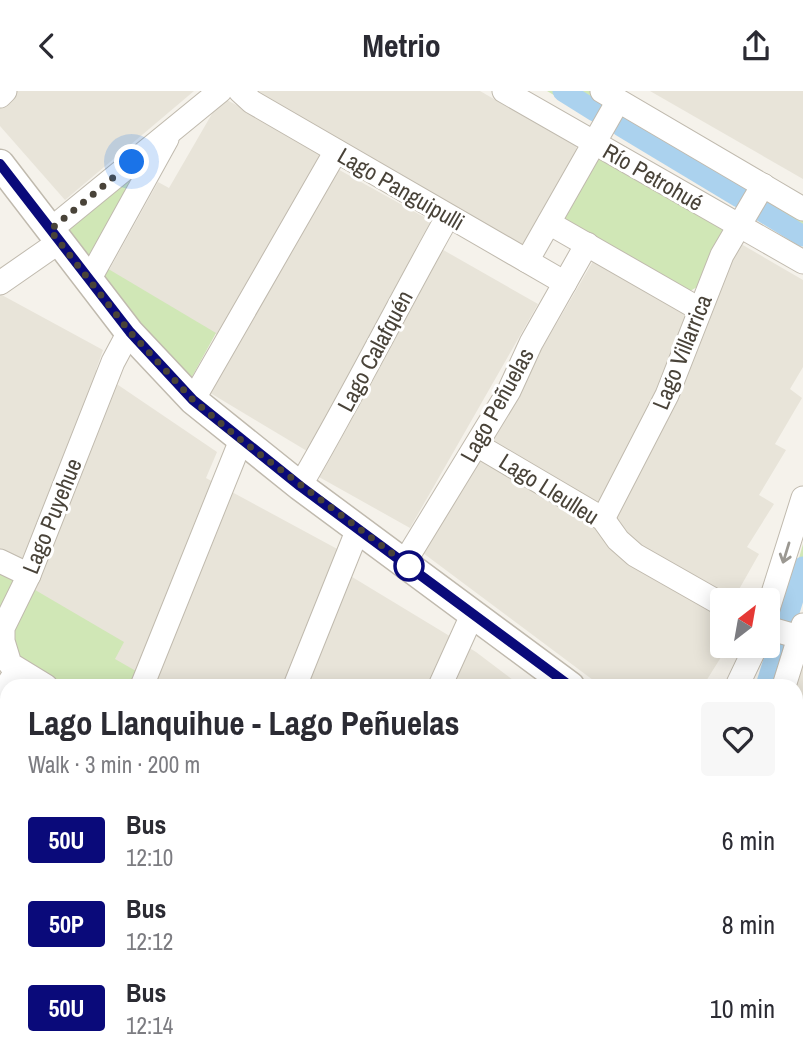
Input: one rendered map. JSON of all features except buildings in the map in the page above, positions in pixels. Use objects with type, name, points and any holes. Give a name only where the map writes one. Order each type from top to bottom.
[{"type":"street","points":[[0,96],[5,91]]},
{"type":"street","points":[[0,283],[173,128],[220,91]]},
{"type":"street","name":"Lago Panguipulli","points":[[240,91],[251,102],[565,283]]},
{"type":"street","name":"Río Petrohué","points":[[504,91],[803,262]]},
{"type":"street","points":[[527,261],[594,143],[610,96]]},
{"type":"street","name":"Río Petrohué","points":[[610,96],[803,209]]},
{"type":"street","points":[[89,280],[173,128]]},
{"type":"street","points":[[193,400],[336,151]]},
{"type":"street","points":[[0,164],[130,332],[193,400],[300,486],[561,679]]},
{"type":"street","name":"Lago Villarrica","points":[[603,519],[667,395],[722,255],[763,185]]},
{"type":"street","name":"Lago Calafquén","points":[[300,486],[360,383],[400,302],[448,216]]},
{"type":"street","points":[[549,223],[699,309]]},
{"type":"street","name":"Lago Peñuelas","points":[[404,563],[509,391],[531,343],[587,244]]},
{"type":"street","name":"Lago Puyehue","points":[[17,670],[8,660],[2,633],[29,575],[113,362],[130,332]]},
{"type":"street","points":[[145,679],[241,440]]},
{"type":"street","name":"Lago Lleulleu","points":[[477,445],[603,519],[618,540],[635,555],[710,598]]},
{"type":"street","points":[[775,588],[803,498]]},
{"type":"street","points":[[298,679],[358,529]]},
{"type":"street","points":[[0,561],[29,575]]},
{"type":"street","points":[[443,679],[473,613]]},
{"type":"street","points":[[780,629],[801,631],[786,679]]},
{"type":"street","points":[[740,679],[750,658]]},
{"type":"street","points":[[11,679],[17,670],[33,679]]},
{"type":"shaded area","points":[[0,91],[194,91],[65,200],[0,126]]},
{"type":"shaded area","points":[[249,91],[480,91],[576,146],[578,152],[521,249]]},
{"type":"shaded area","points":[[650,91],[803,91],[803,179]]},
{"type":"shaded area","points":[[225,99],[314,146],[334,167],[433,222],[424,239],[538,304],[410,528],[319,477],[327,463],[207,391],[235,345],[108,272],[158,182],[169,188],[213,112]]},
{"type":"shaded area","points":[[736,241],[803,280],[803,367],[790,389],[802,398],[775,444],[786,450],[759,495],[774,504],[747,547],[759,554],[740,588],[710,588],[710,658],[720,658],[707,679],[592,679],[423,553],[596,256],[688,309]]},
{"type":"shaded area","points":[[0,294],[103,350],[96,370],[217,452],[206,478],[341,551],[334,566],[476,652],[512,679],[0,679]]},
{"type":"shaded area","points":[[803,645],[803,679],[792,679]]},
{"type":"green space","points":[[547,91],[594,91],[803,207],[803,241]]},
{"type":"green space","points":[[152,152],[90,266],[61,231]]},
{"type":"green space","points":[[602,152],[720,222],[724,232],[697,287],[685,294],[565,225],[562,213]]},
{"type":"green space","points":[[105,267],[216,333],[188,384],[99,277]]},
{"type":"green space","points":[[803,544],[803,594],[777,679],[758,679],[766,658],[780,658],[780,620]]},
{"type":"green space","points":[[0,557],[13,577],[124,642],[115,659],[150,679],[12,679],[0,659]]},
{"type":"waterway","points":[[563,91],[595,111]]},
{"type":"waterway","points":[[621,126],[739,197]]},
{"type":"waterway","points":[[760,210],[803,236]]},
{"type":"waterway","points":[[768,679],[803,567]]},
{"type":"bus line","name":"50U","points":[[0,164],[130,332],[193,400],[300,486],[561,679]]},
{"type":"route","points":[[132,162],[50,230],[150,356],[193,400],[241,440],[409,566]]}]
